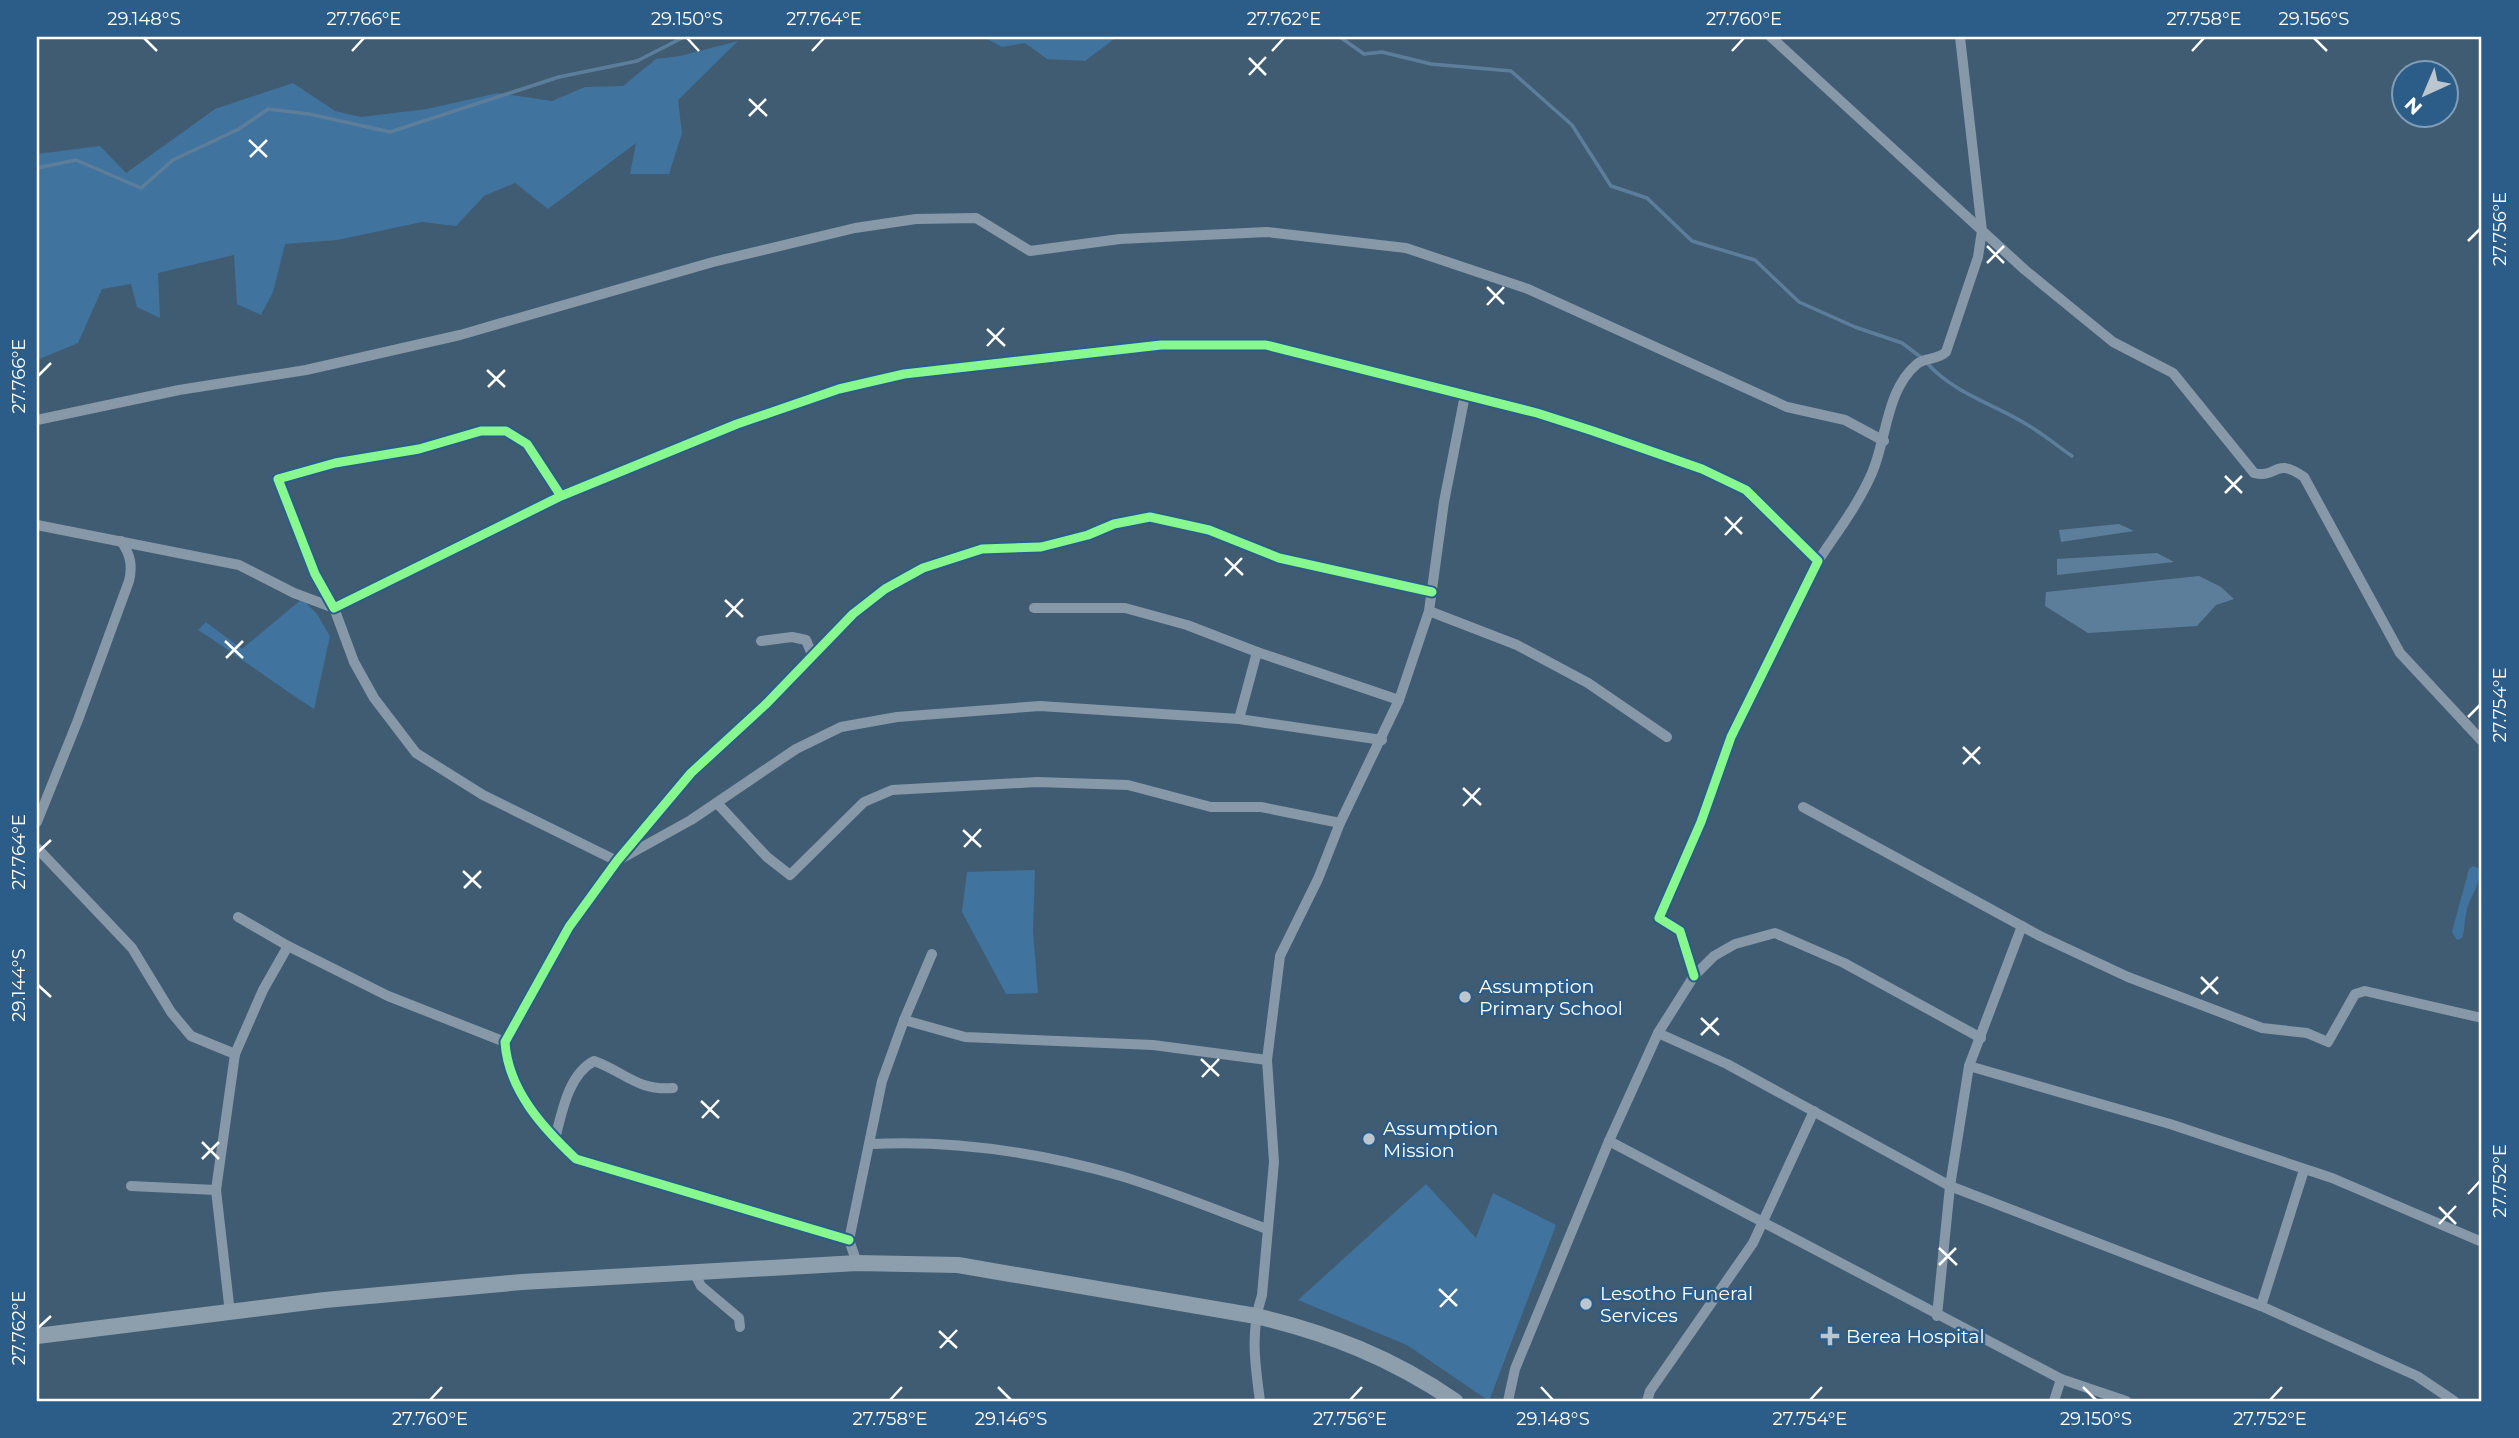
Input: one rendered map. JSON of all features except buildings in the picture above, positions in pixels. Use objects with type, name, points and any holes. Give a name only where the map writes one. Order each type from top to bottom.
[{"type":"main road","points":[[37,1336],[325,1300],[522,1282],[857,1263],[958,1265],[1256,1316],[1334,1337],[1408,1372],[1455,1401]]},
{"type":"street","points":[[1771,37],[1982,231],[2113,342],[2173,373],[2254,473],[2262,475],[2282,467],[2290,468],[2304,477],[2400,653],[2482,741]]},
{"type":"street","points":[[1694,976],[1680,930],[1659,918],[1701,822],[1731,737],[1818,561],[1853,510],[1884,441],[1886,422],[1901,385],[1918,363],[1941,357],[1946,352],[1978,257],[1982,231],[1961,37]]},
{"type":"street","points":[[37,420],[179,390],[306,370],[460,335],[713,262],[855,228],[916,219],[976,218],[1030,251],[1121,239],[1267,232],[1406,248],[1528,289],[1787,407],[1845,420],[1884,441]]},
{"type":"street","points":[[37,524],[239,565],[294,593],[334,608],[561,496],[737,424],[839,389],[904,374],[1161,345],[1266,345],[1548,417],[1702,469],[1746,490],[1818,561]]},
{"type":"street","points":[[1260,1401],[1253,1348],[1256,1316],[1262,1295],[1274,1162],[1267,1060],[1280,956],[1318,879],[1340,823],[1382,740],[1430,611],[1444,502],[1465,395]]},
{"type":"street","points":[[561,496],[539,458],[527,444],[506,431],[481,431],[419,449],[335,463],[278,479],[315,574],[334,608],[354,662],[374,698],[416,753],[482,795],[617,861]]},
{"type":"street","points":[[849,1240],[576,1159],[555,1139],[522,1095],[506,1059],[505,1042],[569,927],[617,861],[691,773],[813,657],[853,614],[885,589],[923,568],[982,549],[1041,547],[1088,535],[1114,524],[1150,517],[1209,530],[1279,558],[1432,592]]},
{"type":"street","points":[[37,822],[129,581],[132,568],[128,551],[121,541]]},
{"type":"street","points":[[1034,608],[1125,608],[1187,625],[1256,652],[1399,700]]},
{"type":"street","points":[[1430,611],[1517,645],[1588,683],[1667,737]]},
{"type":"street","points":[[761,641],[792,637],[806,640],[813,657]]},
{"type":"street","points":[[1239,719],[1256,652]]},
{"type":"street","points":[[617,861],[717,803],[796,749],[842,727],[897,717],[1040,706],[1239,719],[1382,740]]},
{"type":"street","points":[[717,803],[767,857],[790,875],[864,802],[892,790],[1037,782],[1128,785],[1212,807],[1261,807],[1340,823]]},
{"type":"street","points":[[1803,807],[2022,926],[2128,976],[2262,1028],[2307,1034],[2328,1042],[2355,994],[2365,992],[2482,1018]]},
{"type":"street","points":[[37,848],[132,948],[171,1012],[191,1036],[235,1054]]},
{"type":"street","points":[[237,917],[288,946],[422,1011],[505,1042]]},
{"type":"street","points":[[1937,1316],[1950,1186],[1969,1066],[2022,926]]},
{"type":"street","points":[[1508,1401],[1515,1369],[1609,1141],[1658,1033],[1694,976],[1714,956],[1735,944],[1775,933],[1844,963],[1981,1038]]},
{"type":"street","points":[[230,1313],[216,1190],[235,1054],[263,990],[288,946]]},
{"type":"street","points":[[857,1263],[849,1240],[872,1144],[882,1081],[932,954]]},
{"type":"street","points":[[904,1020],[965,1037],[1153,1045],[1267,1060]]},
{"type":"street","points":[[1658,1033],[1689,1045],[1950,1186],[2261,1306],[2417,1376],[2454,1401]]},
{"type":"street","points":[[555,1139],[571,1087],[581,1070],[594,1061],[632,1082],[650,1088],[673,1088]]},
{"type":"street","points":[[1969,1066],[2171,1124],[2332,1178],[2482,1242]]},
{"type":"street","points":[[1647,1401],[1650,1391],[1753,1243],[1814,1111]]},
{"type":"street","points":[[1609,1141],[2061,1379],[2126,1401]]},
{"type":"street","points":[[872,1144],[986,1148],[1022,1153],[1121,1176],[1267,1229]]},
{"type":"street","points":[[2261,1306],[2304,1170]]},
{"type":"street","points":[[131,1186],[216,1190]]},
{"type":"street","points":[[695,1274],[701,1286],[739,1318],[740,1327]]},
{"type":"street","points":[[2054,1401],[2061,1379]]},
{"type":"shaded area","points":[[984,37],[1117,37],[1085,61],[1047,59],[1025,43],[1002,47]]},
{"type":"shaded area","points":[[738,41],[678,100],[682,133],[669,174],[630,174],[636,143],[548,209],[515,183],[484,196],[456,226],[422,222],[337,240],[285,244],[273,292],[261,315],[237,304],[234,255],[158,273],[160,318],[137,307],[131,284],[102,289],[78,343],[37,360],[37,154],[100,146],[126,173],[215,109],[293,83],[335,111],[361,117],[427,109],[498,93],[552,101],[585,87],[623,86],[656,59],[680,56]]},
{"type":"shaded area","points":[[2119,524],[2134,531],[2061,542],[2059,530]]},
{"type":"shaded area","points":[[2157,553],[2174,562],[2057,575],[2057,559]]},
{"type":"shaded area","points":[[2199,576],[2221,587],[2234,599],[2216,605],[2197,626],[2088,633],[2045,606],[2046,592]]},
{"type":"shaded area","points":[[302,599],[317,614],[330,636],[314,709],[198,630],[206,622],[242,649]]},
{"type":"shaded area","points":[[2473,866],[2480,869],[2479,875],[2467,908],[2462,938],[2457,940],[2452,932],[2469,869]]},
{"type":"shaded area","points":[[1035,870],[1033,931],[1038,993],[1006,994],[962,912],[967,872]]},
{"type":"shaded area","points":[[1426,1184],[1476,1238],[1493,1193],[1556,1225],[1489,1401],[1407,1345],[1298,1300]]},
{"type":"waterway","points":[[37,168],[76,160],[141,188],[173,160],[239,129],[268,109],[309,114],[390,132],[559,77],[637,61],[684,37]]},
{"type":"waterway","points":[[1340,37],[1364,54],[1382,52],[1431,64],[1511,71],[1572,125],[1611,186],[1647,198],[1692,241],[1755,260],[1799,302],[1855,327],[1902,343],[1922,358]]},
{"type":"waterway","points":[[1927,363],[1948,382],[2028,425],[2072,456]]},
{"type":"cycle path","points":[[561,496],[527,444],[506,431],[481,431],[419,449],[335,463],[278,479],[315,574],[334,608],[561,496],[737,424],[839,389],[904,374],[1161,345],[1266,345],[1537,413],[1702,469],[1746,490],[1818,561],[1731,737],[1701,822],[1659,918],[1680,931],[1694,976]]},
{"type":"cycle path","points":[[849,1240],[576,1159],[529,1107],[513,1076],[505,1042],[569,927],[617,861],[691,773],[765,705],[853,614],[885,589],[923,568],[982,549],[1041,547],[1088,535],[1114,524],[1150,517],[1209,530],[1279,558],[1432,592]]},
{"type":"place","name":"Assumption Primary School","points":[[1465,997]]},
{"type":"place","name":"Assumption Mission","points":[[1369,1139]]},
{"type":"place","name":"Lesotho Funeral Services","points":[[1586,1304]]},
{"type":"place","name":"Berea Hospital","points":[[1830,1336]]}]
